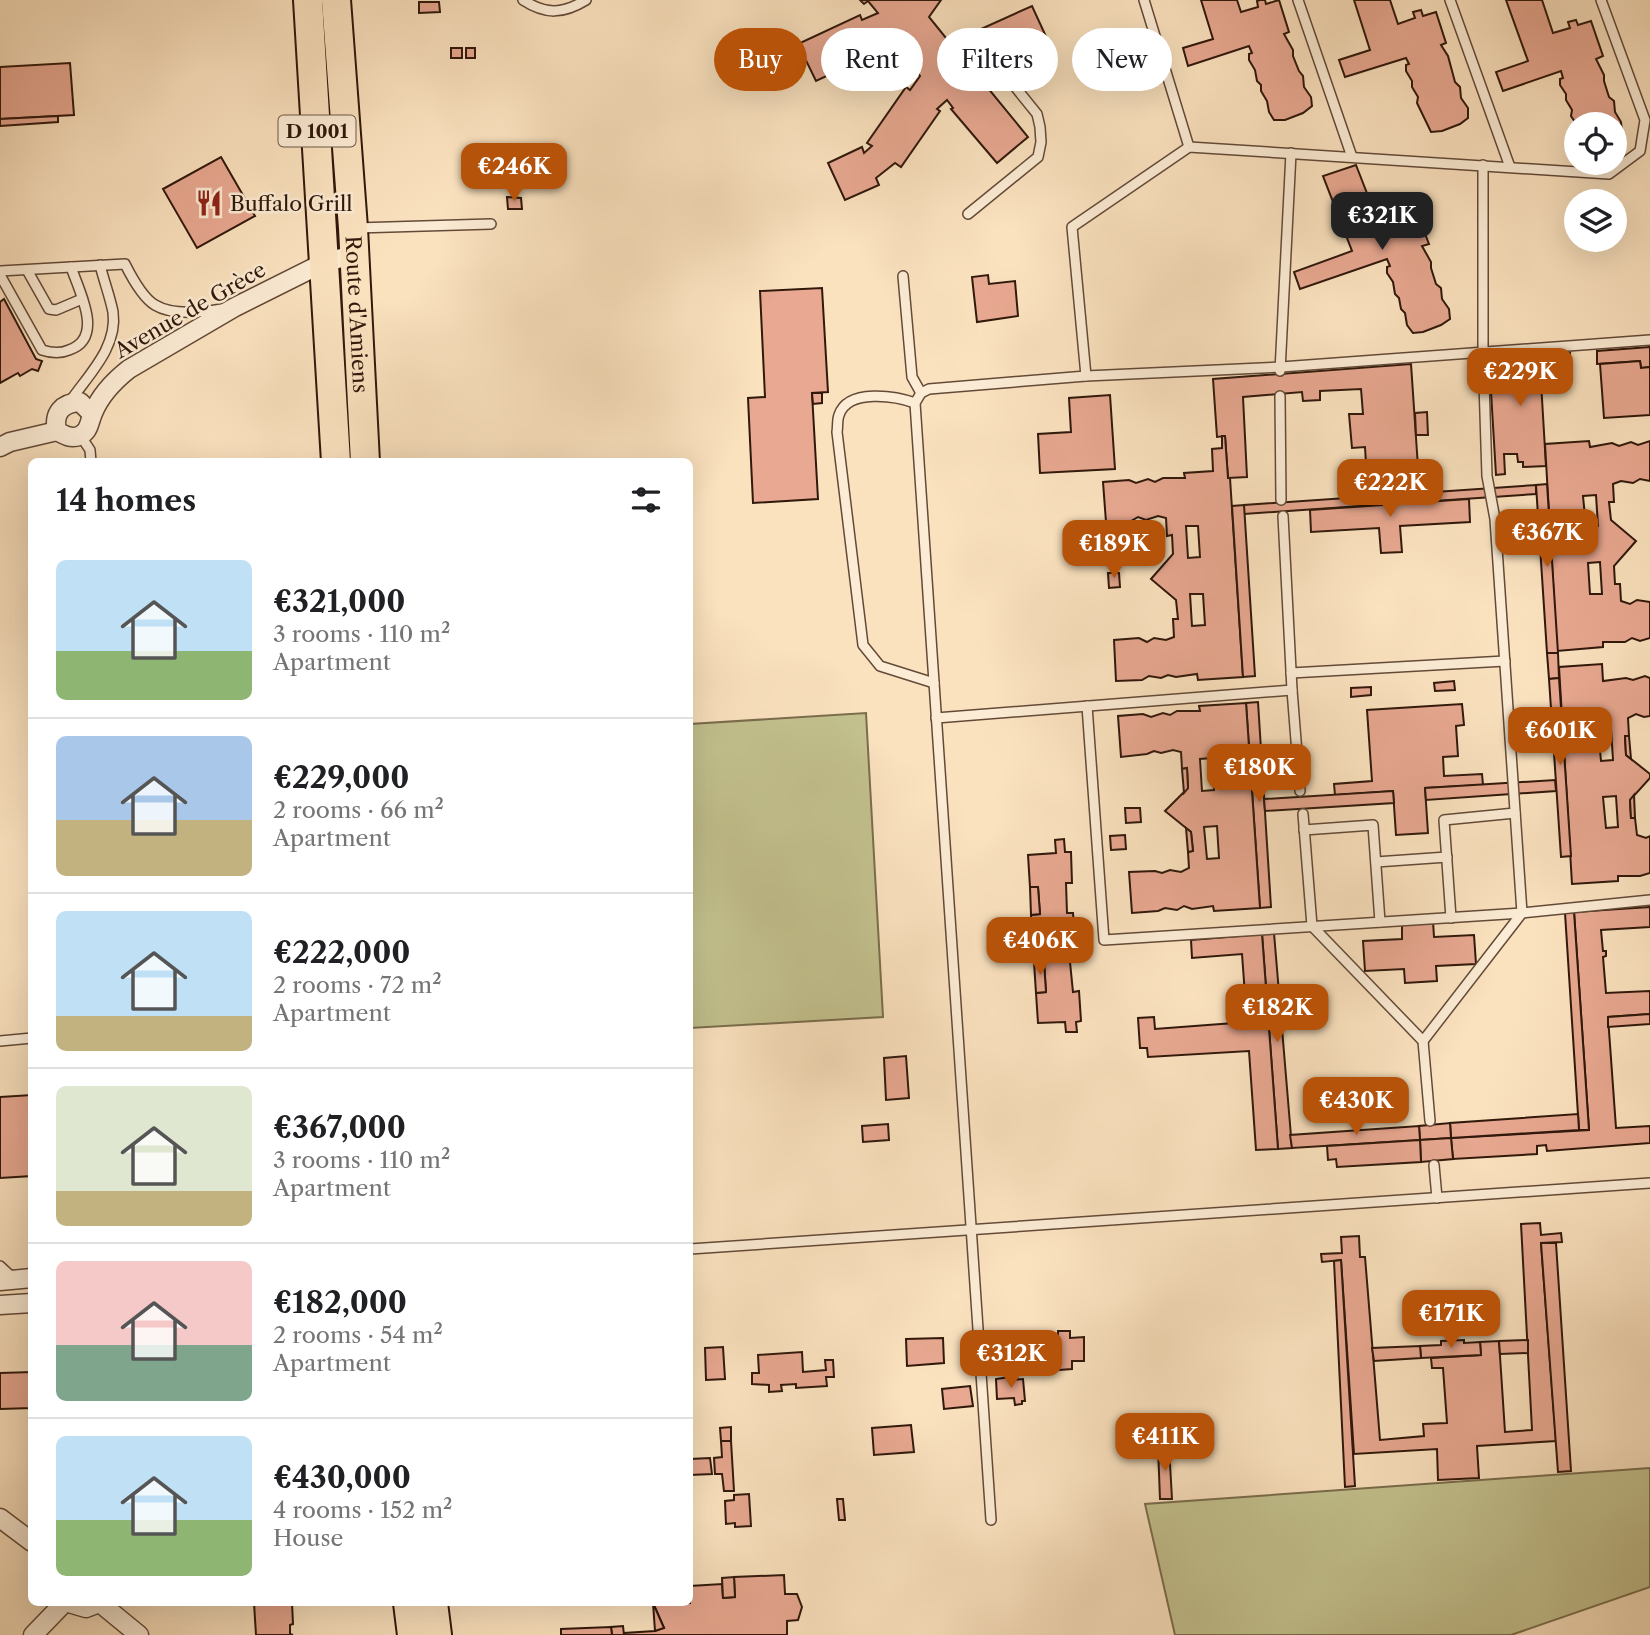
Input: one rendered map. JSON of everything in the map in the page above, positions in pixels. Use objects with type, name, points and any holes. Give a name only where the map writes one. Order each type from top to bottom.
[{"type":"main road","name":"Route d'Amiens","points":[[308,0],[336,458]]},
{"type":"main road","name":"Route d'Amiens","points":[[337,0],[365,458]]},
{"type":"main road","points":[[408,1606],[412,1635]]},
{"type":"main road","points":[[433,1606],[437,1635]]},
{"type":"street","name":"Avenue de Grèce","points":[[71,413],[129,369],[234,307],[325,262],[353,242]]},
{"type":"street","points":[[5,445],[71,413],[71,437],[80,435]]},
{"type":"street","points":[[0,1305],[28,1303]]},
{"type":"street","points":[[0,1518],[28,1539]]},
{"type":"street","points":[[33,1635],[63,1606]]},
{"type":"street","points":[[103,1606],[139,1635]]},
{"type":"lane","points":[[523,0],[540,11],[572,9],[586,0]]},
{"type":"lane","points":[[1144,0],[1189,147]]},
{"type":"lane","points":[[1298,0],[1352,156]]},
{"type":"lane","points":[[1450,0],[1510,167]]},
{"type":"lane","points":[[1086,376],[1072,228],[1189,147],[1609,174],[1640,151],[1645,120],[1601,0]]},
{"type":"lane","points":[[968,214],[1038,158],[1041,134],[1037,114],[1018,91]]},
{"type":"lane","points":[[1280,369],[1291,153]]},
{"type":"lane","points":[[1423,1041],[1522,913],[1495,519],[1487,476],[1483,352],[1483,165]]},
{"type":"lane","points":[[353,242],[491,224]]},
{"type":"lane","points":[[71,267],[86,313],[88,332],[84,341],[76,348],[64,352],[42,350],[0,273],[27,270],[100,265],[125,264],[135,282],[155,305],[187,313],[234,307]]},
{"type":"lane","points":[[71,413],[104,355],[113,328],[113,312],[100,265]]},
{"type":"lane","points":[[27,270],[49,309],[56,310],[82,299]]},
{"type":"lane","points":[[903,276],[912,377],[921,393]]},
{"type":"lane","points":[[0,290],[12,296]]},
{"type":"lane","points":[[991,1520],[915,403],[921,393],[929,389],[1086,376],[1280,369],[1650,340]]},
{"type":"lane","points":[[1280,396],[1281,500]]},
{"type":"lane","points":[[915,403],[898,397],[869,397],[849,402],[839,414],[837,432],[863,645],[880,666],[934,683]]},
{"type":"lane","points":[[80,435],[90,450],[91,458]]},
{"type":"lane","points":[[1283,516],[1300,791]]},
{"type":"lane","points":[[1291,673],[1505,661]]},
{"type":"lane","points":[[936,718],[1292,690]]},
{"type":"lane","points":[[1087,706],[1104,940],[1522,913],[1650,900]]},
{"type":"lane","points":[[1451,918],[1444,820],[1515,813]]},
{"type":"lane","points":[[1303,814],[1312,926],[1423,1041],[1430,1121]]},
{"type":"lane","points":[[1304,830],[1373,825],[1380,922]]},
{"type":"lane","points":[[1376,862],[1447,857]]},
{"type":"lane","points":[[0,1041],[28,1038]]},
{"type":"lane","points":[[1434,1165],[1437,1198]]},
{"type":"lane","points":[[693,1249],[1650,1183]]},
{"type":"lane","points":[[0,1266],[15,1279]]},
{"type":"shaded area","points":[[866,713],[883,1017],[693,1028],[693,724]]},
{"type":"shaded area","points":[[1650,1468],[1650,1587],[1511,1635],[1175,1635],[1145,1504]]},
{"type":"building","points":[[860,0],[941,0],[929,17],[938,28],[937,91],[990,91],[1028,137],[997,163],[951,109],[953,108],[947,100],[937,109],[940,111],[901,167],[895,163],[876,178],[879,185],[845,200],[828,163],[862,147],[864,153],[872,146],[867,143],[903,91],[923,91],[923,28],[832,28],[860,15],[862,20],[878,13],[868,1],[864,4]]},
{"type":"building","points":[[1201,0],[1237,0],[1241,12],[1258,7],[1257,1],[1260,0],[1265,0],[1266,4],[1279,0],[1289,32],[1284,34],[1293,50],[1312,106],[1285,120],[1274,120],[1249,60],[1249,54],[1252,53],[1249,46],[1188,66],[1183,48],[1213,39]]},
{"type":"building","points":[[1354,0],[1390,0],[1398,24],[1415,18],[1413,12],[1421,10],[1423,16],[1436,12],[1446,43],[1441,45],[1448,56],[1455,82],[1460,87],[1461,98],[1468,108],[1468,118],[1442,131],[1431,132],[1406,71],[1406,65],[1409,64],[1406,58],[1345,77],[1339,60],[1370,50]]},
{"type":"building","points":[[1506,0],[1542,0],[1553,33],[1570,28],[1568,22],[1576,20],[1578,25],[1591,21],[1603,56],[1596,59],[1604,75],[1609,97],[1614,101],[1615,112],[1572,112],[1560,85],[1560,79],[1563,78],[1561,71],[1503,91],[1496,72],[1528,61]]},
{"type":"building","points":[[419,2],[439,2],[440,12],[419,13]]},
{"type":"building","points":[[1032,6],[1042,28],[983,28]]},
{"type":"building","points":[[821,33],[821,79],[816,81],[807,62],[807,40]]},
{"type":"building","points":[[451,48],[462,48],[462,58],[451,58]]},
{"type":"building","points":[[466,48],[475,48],[475,58],[466,58]]},
{"type":"building","points":[[70,63],[74,115],[0,119],[0,67]]},
{"type":"building","points":[[58,116],[58,122],[0,126],[0,119]]},
{"type":"building","name":"Buffalo Grill","points":[[221,157],[255,216],[197,248],[163,189]]},
{"type":"building","points":[[1356,165],[1379,224],[1396,218],[1394,213],[1401,210],[1403,216],[1416,211],[1429,244],[1422,246],[1431,262],[1436,284],[1441,288],[1442,299],[1449,309],[1450,319],[1441,325],[1413,333],[1407,325],[1405,313],[1387,273],[1387,267],[1390,266],[1387,259],[1300,289],[1294,272],[1352,251],[1323,176]]},
{"type":"building","points":[[507,197],[521,198],[522,209],[508,209]]},
{"type":"building","points":[[988,275],[989,284],[1015,281],[1018,316],[977,322],[972,277]]},
{"type":"building","points":[[822,288],[828,392],[812,393],[818,499],[753,503],[748,398],[765,397],[760,291]]},
{"type":"building","points":[[4,299],[36,359],[42,361],[38,371],[32,369],[20,376],[18,373],[0,383],[0,302]]},
{"type":"building","points":[[1650,347],[1650,367],[1641,368],[1640,361],[1597,364],[1597,351]]},
{"type":"building","points":[[1570,353],[1570,363],[1540,365],[1546,466],[1523,467],[1523,462],[1518,462],[1517,454],[1504,454],[1505,474],[1496,475],[1489,359]]},
{"type":"building","points":[[1640,361],[1641,368],[1650,367],[1650,415],[1604,418],[1600,364]]},
{"type":"building","points":[[1411,364],[1418,467],[1407,467],[1408,474],[1425,473],[1426,493],[1368,497],[1365,447],[1352,448],[1349,414],[1363,414],[1361,389],[1320,391],[1320,400],[1303,401],[1302,392],[1243,397],[1247,477],[1228,478],[1225,436],[1217,437],[1213,379]]},
{"type":"building","points":[[812,393],[822,393],[822,403],[813,404]]},
{"type":"building","points":[[1110,395],[1115,469],[1040,473],[1038,434],[1071,432],[1069,398]]},
{"type":"building","points":[[1427,412],[1428,435],[1416,435],[1415,413]]},
{"type":"building","points":[[1222,436],[1225,436],[1243,677],[1198,680],[1197,674],[1176,677],[1168,675],[1161,678],[1149,676],[1142,680],[1116,681],[1114,640],[1166,640],[1174,637],[1173,619],[1178,619],[1176,600],[1151,579],[1173,554],[1172,535],[1167,536],[1166,518],[1158,516],[1146,520],[1138,517],[1131,521],[1106,522],[1103,482],[1129,480],[1136,483],[1148,479],[1155,482],[1163,478],[1185,478],[1184,473],[1213,471],[1212,449],[1222,448]],"holes":[[[1186,526],[1198,526],[1200,557],[1188,558]],[[1190,594],[1203,594],[1205,625],[1192,626]]]},
{"type":"building","points":[[1589,441],[1590,447],[1612,443],[1619,446],[1631,442],[1638,445],[1650,441],[1650,481],[1640,479],[1633,483],[1621,481],[1613,484],[1614,502],[1609,502],[1611,520],[1636,541],[1614,566],[1615,584],[1620,584],[1621,601],[1630,604],[1637,600],[1650,602],[1650,638],[1640,641],[1632,638],[1625,642],[1603,642],[1603,647],[1557,651],[1545,444]],"holes":[[[1596,495],[1598,526],[1586,527],[1583,496]],[[1600,562],[1602,594],[1590,594],[1588,563]]]},
{"type":"building","points":[[1547,484],[1558,653],[1547,653],[1536,485]]},
{"type":"building","points":[[1536,485],[1536,494],[1244,514],[1244,505]]},
{"type":"building","points":[[1469,499],[1470,522],[1400,526],[1402,552],[1381,553],[1379,528],[1311,532],[1310,510]]},
{"type":"building","points":[[1244,505],[1255,676],[1243,677],[1232,506]]},
{"type":"building","points":[[1108,573],[1119,573],[1120,587],[1109,588]]},
{"type":"building","points":[[1547,653],[1558,653],[1559,678],[1549,679]]},
{"type":"building","points":[[1602,664],[1603,681],[1626,678],[1633,680],[1645,676],[1650,678],[1650,716],[1636,714],[1628,718],[1629,736],[1625,736],[1626,755],[1650,774],[1650,778],[1630,800],[1631,818],[1635,818],[1637,835],[1646,838],[1650,836],[1650,873],[1618,876],[1618,881],[1572,884],[1559,667]],"holes":[[[1611,729],[1613,760],[1601,761],[1598,730]],[[1616,796],[1618,827],[1606,828],[1603,797]]]},
{"type":"building","points":[[1559,678],[1571,856],[1561,857],[1549,679]]},
{"type":"building","points":[[1454,681],[1455,690],[1435,691],[1434,683]]},
{"type":"building","points":[[1371,687],[1371,695],[1351,697],[1351,688]]},
{"type":"building","points":[[1258,702],[1271,907],[1260,908],[1246,703]]},
{"type":"building","points":[[1246,703],[1260,908],[1214,911],[1213,906],[1192,909],[1184,906],[1177,910],[1165,908],[1132,913],[1129,872],[1181,872],[1189,868],[1188,852],[1193,851],[1191,832],[1165,811],[1188,788],[1187,768],[1182,769],[1181,752],[1154,751],[1121,757],[1118,716],[1143,714],[1151,717],[1163,713],[1170,715],[1177,711],[1200,711],[1199,706]],"holes":[[[1212,758],[1214,790],[1202,791],[1200,759]],[[1217,826],[1219,858],[1207,859],[1204,827]]]},
{"type":"building","points":[[1462,704],[1464,725],[1456,726],[1458,756],[1443,757],[1444,776],[1482,774],[1483,785],[1425,788],[1428,833],[1396,835],[1393,791],[1335,795],[1334,784],[1372,781],[1367,710]]},
{"type":"building","points":[[1625,736],[1629,736],[1631,759],[1626,755]]},
{"type":"building","points":[[1187,768],[1188,788],[1184,793],[1182,769]]},
{"type":"building","points":[[1555,780],[1556,791],[1426,800],[1425,788]]},
{"type":"building","points":[[1393,791],[1394,803],[1265,811],[1264,799]]},
{"type":"building","points":[[1634,795],[1635,818],[1631,818],[1630,800]]},
{"type":"building","points":[[1125,808],[1140,808],[1141,822],[1126,823]]},
{"type":"building","points":[[1186,828],[1191,832],[1193,851],[1188,852]]},
{"type":"building","points":[[1125,835],[1126,849],[1111,850],[1110,836]]},
{"type":"building","points":[[1064,839],[1065,852],[1071,852],[1072,883],[1066,883],[1067,913],[1073,913],[1077,962],[1070,962],[1073,992],[1079,991],[1081,1021],[1076,1022],[1077,1032],[1066,1032],[1065,1022],[1038,1023],[1036,993],[1046,992],[1044,962],[1034,962],[1033,951],[1026,943],[1026,937],[1032,932],[1031,915],[1040,914],[1038,887],[1030,887],[1028,855],[1056,853],[1055,840]]},
{"type":"building","points":[[1030,887],[1038,887],[1040,914],[1031,915]]},
{"type":"building","points":[[1650,907],[1650,927],[1601,930],[1603,951],[1606,951],[1606,956],[1603,957],[1606,993],[1650,991],[1650,1014],[1608,1017],[1616,1128],[1650,1126],[1650,1143],[1547,1151],[1546,1145],[1537,1146],[1537,1154],[1453,1159],[1451,1138],[1589,1130],[1574,912]]},
{"type":"building","points":[[1574,912],[1589,1130],[1579,1130],[1565,913]]},
{"type":"building","points":[[1433,921],[1434,937],[1474,935],[1476,964],[1436,966],[1437,981],[1405,983],[1404,969],[1365,971],[1363,941],[1402,939],[1402,923]]},
{"type":"building","points":[[1274,933],[1292,1148],[1278,1149],[1262,934]]},
{"type":"building","points":[[1262,934],[1278,1149],[1256,1150],[1249,1051],[1148,1057],[1147,1048],[1140,1048],[1138,1018],[1154,1017],[1155,1029],[1247,1022],[1242,954],[1192,958],[1191,940]]},
{"type":"building","points":[[1034,962],[1044,962],[1046,992],[1036,993]]},
{"type":"building","points":[[1650,1014],[1650,1024],[1608,1027],[1608,1017]]},
{"type":"building","points":[[906,1056],[909,1098],[886,1100],[884,1058]]},
{"type":"building","points":[[28,1095],[28,1176],[0,1178],[0,1097]]},
{"type":"building","points":[[1578,1114],[1579,1130],[1451,1138],[1450,1123]]},
{"type":"building","points":[[1450,1123],[1451,1138],[1420,1140],[1419,1126]]},
{"type":"building","points":[[888,1124],[889,1140],[863,1142],[862,1126]]},
{"type":"building","points":[[1419,1126],[1420,1140],[1292,1148],[1290,1135]]},
{"type":"building","points":[[1451,1138],[1453,1159],[1421,1162],[1420,1140]]},
{"type":"building","points":[[1420,1140],[1421,1162],[1337,1167],[1336,1159],[1328,1160],[1327,1146]]},
{"type":"building","points":[[1540,1223],[1541,1235],[1561,1233],[1562,1242],[1541,1243],[1556,1441],[1477,1446],[1479,1478],[1438,1480],[1437,1449],[1354,1454],[1341,1260],[1322,1262],[1321,1254],[1342,1253],[1341,1237],[1359,1236],[1360,1257],[1365,1257],[1380,1440],[1424,1436],[1423,1424],[1447,1423],[1443,1368],[1432,1368],[1431,1358],[1481,1355],[1480,1342],[1499,1341],[1505,1432],[1532,1430],[1521,1224]]},
{"type":"building","points":[[1541,1243],[1556,1243],[1571,1471],[1558,1472]]},
{"type":"building","points":[[1341,1260],[1355,1486],[1345,1487],[1334,1261]]},
{"type":"building","points":[[1058,1331],[1070,1331],[1070,1338],[1084,1337],[1084,1361],[1072,1361],[1072,1369],[1059,1370],[1058,1362],[1037,1364],[1036,1340],[1058,1338]]},
{"type":"building","points":[[943,1338],[944,1363],[907,1366],[906,1339]]},
{"type":"building","points":[[1464,1340],[1464,1343],[1480,1342],[1481,1355],[1421,1358],[1420,1346],[1441,1345],[1441,1341]]},
{"type":"building","points":[[1528,1340],[1528,1353],[1500,1354],[1499,1341]]},
{"type":"building","points":[[1420,1346],[1421,1358],[1374,1361],[1372,1348]]},
{"type":"building","points":[[723,1347],[725,1379],[706,1380],[705,1348]]},
{"type":"building","points":[[802,1352],[803,1372],[826,1370],[825,1360],[833,1360],[834,1377],[826,1377],[827,1386],[796,1388],[796,1384],[781,1385],[782,1391],[769,1392],[769,1385],[752,1384],[752,1373],[759,1373],[758,1355]]},
{"type":"building","points":[[28,1372],[28,1408],[0,1409],[0,1373]]},
{"type":"building","points":[[1010,1377],[1010,1380],[1023,1379],[1025,1401],[1022,1401],[1022,1404],[1015,1405],[1014,1398],[997,1399],[996,1379]]},
{"type":"building","points":[[970,1386],[973,1406],[944,1409],[942,1389]]},
{"type":"building","points":[[911,1425],[914,1452],[874,1455],[872,1428]]},
{"type":"building","points":[[731,1427],[731,1441],[721,1441],[720,1428]]},
{"type":"building","points":[[721,1441],[731,1441],[734,1491],[724,1491],[722,1474],[715,1474],[714,1458],[722,1457]]},
{"type":"building","points":[[1169,1446],[1172,1499],[1160,1499],[1158,1447]]},
{"type":"building","points":[[710,1458],[712,1474],[693,1475],[693,1459]]},
{"type":"building","points":[[749,1494],[751,1526],[735,1527],[735,1523],[726,1524],[725,1501],[734,1500],[734,1495]]},
{"type":"building","points":[[837,1499],[843,1499],[845,1520],[839,1520]]},
{"type":"building","points":[[784,1575],[785,1594],[797,1594],[802,1607],[798,1620],[787,1621],[787,1635],[624,1635],[664,1628],[654,1606],[693,1606],[693,1586],[722,1584],[723,1598],[735,1597],[734,1577]]},
{"type":"building","points":[[734,1577],[735,1597],[723,1598],[722,1578]]},
{"type":"building","points":[[254,1606],[292,1606],[293,1624],[290,1625],[290,1634],[293,1635],[256,1635]]},
{"type":"building","points":[[653,1606],[664,1628],[655,1631]]},
{"type":"building","points":[[623,1626],[624,1635],[612,1635],[611,1627]]},
{"type":"building","points":[[611,1627],[612,1635],[561,1635],[561,1629]]},
{"type":"place","name":"Buffalo Grill","points":[[209,203]]}]
